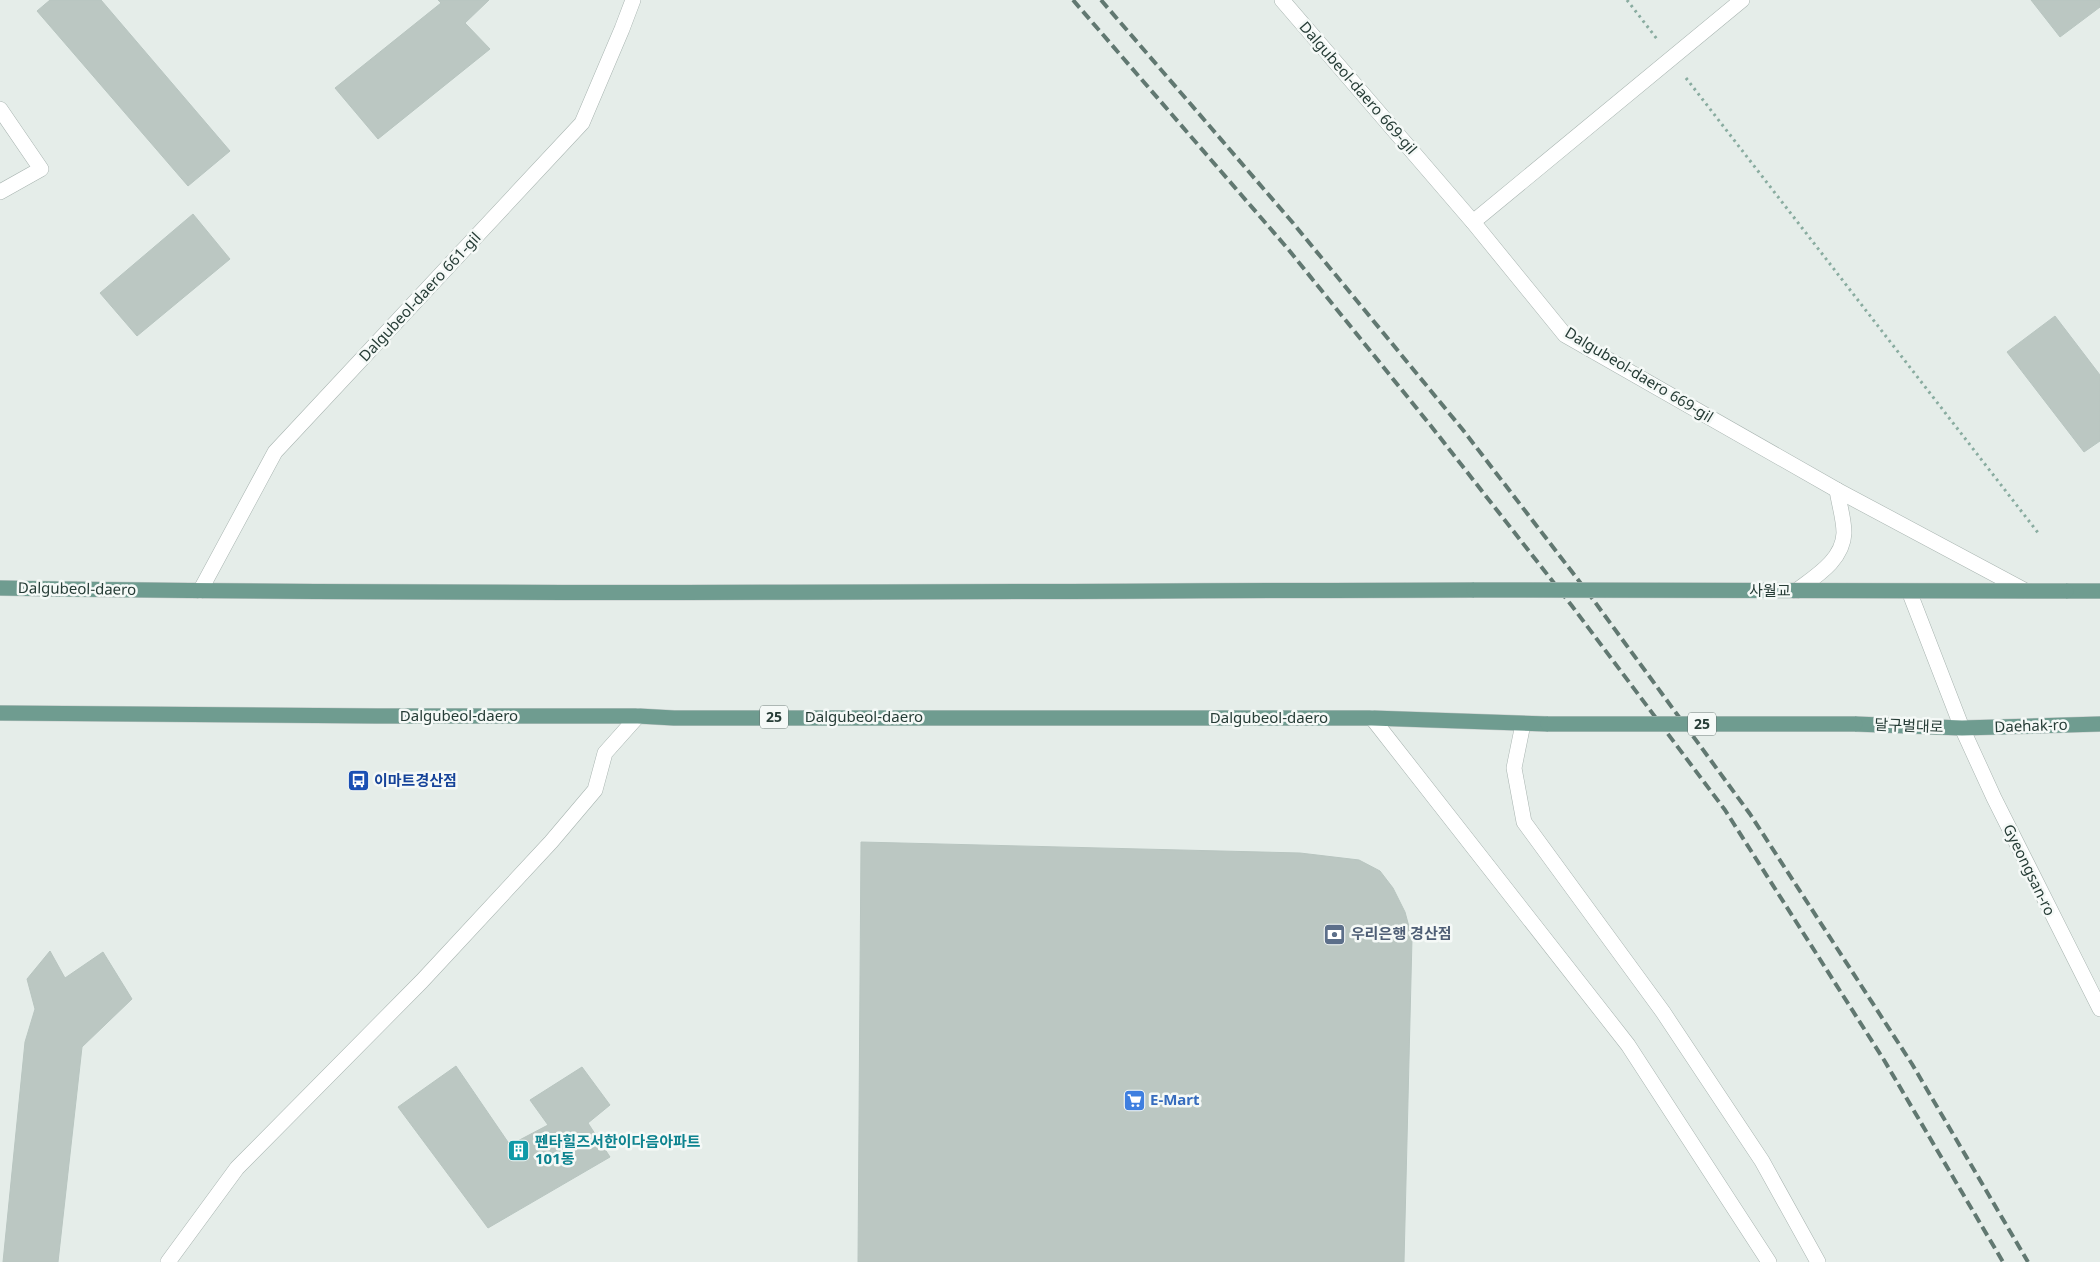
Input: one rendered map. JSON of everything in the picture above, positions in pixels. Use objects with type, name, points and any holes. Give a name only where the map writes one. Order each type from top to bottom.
[{"type":"main road","name":"Dalgubeol-daero","points":[[0,588],[553,593],[1474,590]]},
{"type":"main road","name":"사월교","points":[[1474,590],[2100,591]]},
{"type":"main road","name":"Dalgubeol-daero","points":[[0,712],[377,716],[638,716],[674,718],[1372,718],[1523,724],[1856,724]]},
{"type":"main road","name":"달구벌대로","points":[[1856,724],[1962,728]]},
{"type":"main road","name":"Daehak-ro","points":[[1962,728],[2100,724]]},
{"type":"street","name":"Dalgubeol-daero 661-gil","points":[[200,591],[276,452],[582,123],[633,0]]},
{"type":"street","name":"Dalgubeol-daero 669-gil","points":[[1282,0],[1473,222],[1565,335],[1837,490],[2026,591]]},
{"type":"street","points":[[1473,222],[1742,0]]},
{"type":"street","points":[[0,109],[41,169],[0,192]]},
{"type":"street","points":[[1796,591],[1826,568],[1840,549],[1844,532],[1837,490]]},
{"type":"street","name":"Gyeongsan-ro","points":[[1909,591],[1962,728],[1998,807],[2100,1009]]},
{"type":"street","points":[[168,1262],[237,1168],[422,981],[551,842],[595,790],[605,752],[638,716]]},
{"type":"street","points":[[1372,718],[1628,1045],[1769,1262]]},
{"type":"street","points":[[1523,724],[1514,768],[1524,822],[1607,934],[1696,1062],[1762,1161],[1818,1262]]},
{"type":"path","points":[[1627,0],[2039,534]]},
{"type":"building","points":[[50,0],[101,0],[230,151],[188,186],[37,11]]},
{"type":"building","points":[[438,0],[489,0],[465,23],[490,49],[378,139],[335,88],[441,3]]},
{"type":"building","points":[[2031,0],[2100,0],[2100,7],[2060,37]]},
{"type":"building","points":[[193,214],[230,259],[137,336],[100,293]]},
{"type":"building","points":[[2055,316],[2100,375],[2100,441],[2084,452],[2007,352]]},
{"type":"building","name":"E-Mart","points":[[861,842],[1300,853],[1359,860],[1380,871],[1393,888],[1405,912],[1412,938],[1404,1262],[858,1262]]},
{"type":"building","points":[[50,951],[65,978],[103,952],[132,999],[82,1047],[58,1262],[3,1262],[25,1042],[35,1009],[27,979]]},
{"type":"building","name":"펜타힐즈서한이다음아파트 101동","points":[[456,1066],[510,1145],[548,1125],[530,1100],[582,1067],[610,1105],[588,1123],[610,1157],[488,1228],[398,1107]]},
{"type":"railway","points":[[1073,0],[1288,249],[1431,426],[1572,606],[1725,810],[1884,1060],[2003,1262]]},
{"type":"railway","points":[[1101,0],[1293,223],[1463,430],[1589,594],[1750,814],[1912,1064],[2028,1262]]},
{"type":"place","name":"이마트경산점","points":[[358,781]]},
{"type":"place","name":"우리은행 경산점","points":[[1335,934]]},
{"type":"place","name":"E-Mart","points":[[1134,1100]]},
{"type":"place","name":"펜타힐즈서한이다음아파트 101동","points":[[519,1151]]}]
